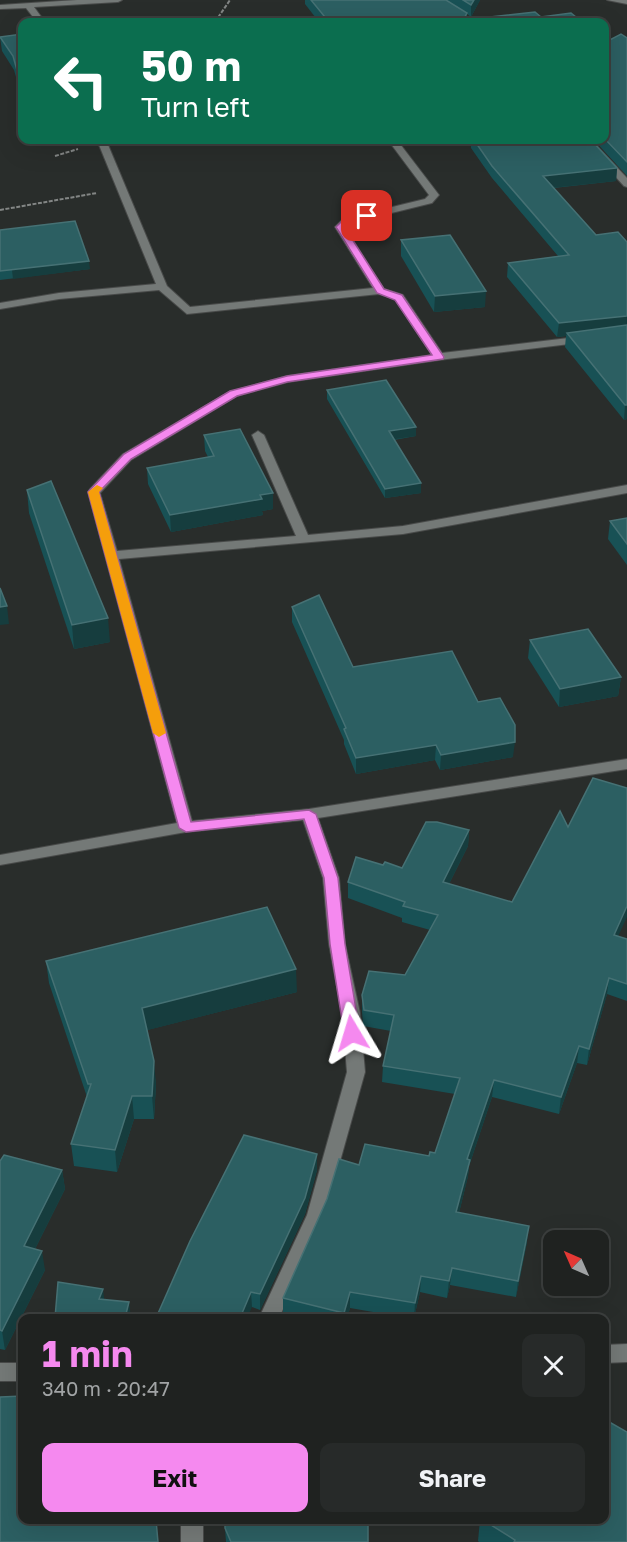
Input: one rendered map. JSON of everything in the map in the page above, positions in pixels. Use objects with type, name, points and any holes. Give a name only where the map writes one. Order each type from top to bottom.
[{"type":"street","points":[[0,7],[118,0]]},
{"type":"street","points":[[611,0],[627,2]]},
{"type":"street","points":[[28,5],[38,18]]},
{"type":"street","points":[[102,144],[162,286],[187,311],[380,291],[399,297],[439,357]]},
{"type":"street","points":[[380,291],[340,227],[347,221],[428,201],[434,195],[396,144]]},
{"type":"street","points":[[590,144],[627,184]]},
{"type":"street","points":[[0,306],[59,296],[162,286]]},
{"type":"street","points":[[186,828],[94,492],[128,457],[233,394],[287,379],[439,357],[627,334]]},
{"type":"street","points":[[258,435],[303,538]]},
{"type":"street","points":[[110,556],[403,530],[627,489]]},
{"type":"street","points":[[0,860],[186,828],[309,814],[627,764]]},
{"type":"street","points":[[271,1314],[316,1215],[356,1072],[351,1013],[337,944],[331,878],[309,814]]},
{"type":"street","points":[[609,1354],[627,1353]]},
{"type":"street","points":[[0,1372],[18,1372]]},
{"type":"street","points":[[192,1524],[192,1542]]},
{"type":"path","points":[[217,18],[230,0]]},
{"type":"path","points":[[0,210],[121,189]]},
{"type":"building","points":[[311,0],[446,0],[467,13],[464,18],[326,18]]},
{"type":"building","points":[[463,0],[474,0],[471,5]]},
{"type":"building","points":[[535,12],[541,17],[571,13],[577,18],[481,18]]},
{"type":"building","points":[[621,34],[627,38],[627,162],[609,143],[609,40]]},
{"type":"building","points":[[18,35],[18,74],[13,56],[0,37]]},
{"type":"building","points":[[477,144],[595,144],[617,168],[543,176],[596,235],[618,232],[627,242],[627,316],[559,323],[508,263],[569,255],[492,166]]},
{"type":"building","points":[[75,221],[89,261],[0,271],[0,230]]},
{"type":"building","points":[[450,235],[486,291],[435,296],[401,240]]},
{"type":"building","points":[[627,325],[627,405],[625,405],[567,333]]},
{"type":"building","points":[[386,380],[416,427],[389,431],[421,483],[385,489],[327,390]]},
{"type":"building","points":[[240,429],[273,493],[260,495],[262,499],[170,515],[147,468],[214,456],[204,435]]},
{"type":"building","points":[[51,481],[108,618],[72,625],[27,490]]},
{"type":"building","points":[[627,518],[627,544],[610,521]]},
{"type":"building","points":[[0,588],[7,606],[0,607]]},
{"type":"building","points":[[319,595],[353,667],[452,651],[478,702],[500,698],[515,725],[515,742],[441,755],[436,745],[356,758],[344,729],[346,728],[292,607]]},
{"type":"building","points":[[588,629],[621,677],[560,689],[530,640]]},
{"type":"building","points":[[593,778],[627,788],[627,906],[614,935],[627,939],[627,984],[609,978],[589,1049],[579,1046],[561,1097],[494,1080],[467,1159],[470,1160],[456,1212],[529,1226],[518,1281],[452,1268],[449,1281],[421,1276],[415,1303],[350,1292],[344,1313],[283,1298],[327,1199],[339,1159],[359,1165],[365,1144],[429,1156],[430,1152],[435,1153],[460,1078],[383,1066],[394,1015],[364,1010],[362,995],[369,971],[405,975],[438,915],[403,906],[405,902],[348,882],[356,857],[383,865],[385,862],[402,868],[426,822],[437,822],[469,830],[443,882],[512,902],[560,811],[568,827]]},
{"type":"building","points":[[267,907],[296,969],[142,1008],[154,1061],[152,1096],[132,1096],[115,1150],[71,1144],[91,1084],[88,1084],[46,961]]},
{"type":"building","points":[[244,1135],[317,1154],[305,1198],[260,1294],[251,1292],[242,1314],[158,1314],[190,1241]]},
{"type":"building","points":[[4,1155],[62,1170],[24,1246],[42,1251],[2,1331],[0,1330],[0,1161]]},
{"type":"building","points":[[58,1282],[103,1289],[99,1299],[129,1302],[126,1314],[55,1314]]},
{"type":"building","points":[[18,1396],[18,1524],[156,1524],[158,1542],[0,1542],[0,1397]]},
{"type":"building","points":[[609,1422],[627,1432],[627,1542],[514,1542],[515,1540],[489,1524],[609,1524]]},
{"type":"building","points":[[225,1524],[368,1524],[368,1542],[231,1542]]},
{"type":"slow traffic","points":[[97,488],[94,492],[110,556],[159,733]]},
{"type":"route","points":[[352,1033],[351,1013],[337,944],[331,878],[309,814],[186,828],[94,492],[128,457],[233,394],[287,379],[439,357],[399,297],[380,291],[340,227],[347,221],[367,216]]}]
